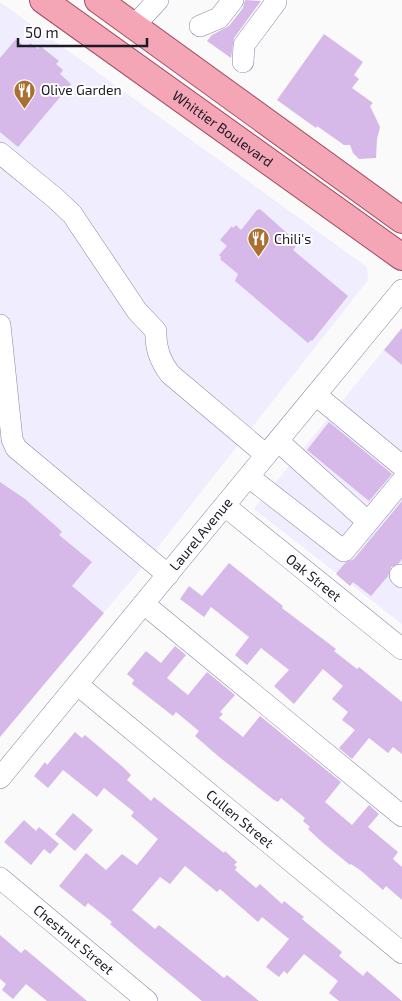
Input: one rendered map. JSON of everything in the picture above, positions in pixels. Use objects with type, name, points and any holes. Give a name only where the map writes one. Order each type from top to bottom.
[{"type":"main road","name":"Whittier Boulevard","points":[[43,0],[402,258]]},
{"type":"main road","points":[[98,0],[402,220]]},
{"type":"street","points":[[134,26],[158,0]]},
{"type":"street","points":[[200,26],[219,18],[233,0]]},
{"type":"street","points":[[243,62],[244,45],[268,14],[276,0]]},
{"type":"street","points":[[0,153],[72,214],[138,311],[156,331],[155,345],[164,366],[170,374],[272,448],[368,522]]},
{"type":"street","name":"Laurel Avenue","points":[[0,778],[402,290]]},
{"type":"street","points":[[0,324],[12,439],[16,448],[168,575]]},
{"type":"street","points":[[316,395],[402,466]]},
{"type":"street","points":[[249,477],[344,551],[402,481]]},
{"type":"street","name":"Oak Street","points":[[225,506],[402,649]]},
{"type":"street","points":[[144,604],[402,816]]},
{"type":"street","name":"Cullen Street","points":[[78,685],[402,953]]},
{"type":"street","name":"Chestnut Street","points":[[0,878],[148,1001]]},
{"type":"shaded area","points":[[0,2],[367,267],[368,280],[135,576],[0,734]]},
{"type":"shaded area","points":[[402,328],[402,624],[254,509]]},
{"type":"building","points":[[245,0],[261,1],[234,38],[231,58],[207,41],[212,35],[229,26],[243,8]]},
{"type":"building","points":[[324,34],[363,62],[354,75],[359,79],[352,88],[373,103],[370,106],[380,127],[376,158],[359,159],[353,153],[350,145],[344,145],[317,126],[316,128],[277,100]]},
{"type":"building","name":"Olive Garden","points":[[16,39],[26,48],[30,43],[38,49],[40,46],[59,61],[56,64],[63,70],[60,74],[71,84],[18,147],[0,132],[0,58]]},
{"type":"building","points":[[260,209],[298,243],[293,250],[348,296],[312,341],[308,343],[235,281],[238,274],[220,259],[219,255],[227,246],[220,240],[232,226],[233,228],[236,225],[241,230],[257,210]]},
{"type":"building","points":[[402,328],[402,365],[384,350]]},
{"type":"building","points":[[329,422],[392,474],[369,501],[307,450]]},
{"type":"building","points":[[0,482],[25,499],[62,532],[59,535],[92,562],[72,586],[104,613],[0,737]]},
{"type":"building","points":[[402,501],[402,559],[391,567],[388,576],[371,596],[353,582],[350,586],[336,574],[345,563],[354,559]]},
{"type":"building","points":[[229,563],[283,606],[282,608],[336,649],[334,651],[357,669],[359,667],[402,702],[402,754],[393,747],[388,753],[369,738],[352,759],[339,748],[355,730],[342,720],[348,712],[332,699],[343,686],[323,669],[294,704],[274,686],[289,670],[261,648],[247,665],[235,655],[249,637],[211,607],[204,617],[180,599],[189,586],[202,596]]},
{"type":"building","points":[[175,646],[186,655],[167,678],[188,695],[207,672],[235,695],[220,712],[223,714],[219,718],[243,737],[260,716],[341,782],[325,802],[352,825],[369,805],[379,814],[368,827],[398,852],[393,859],[402,867],[402,900],[386,886],[383,890],[360,870],[350,865],[323,843],[308,829],[310,827],[303,821],[305,818],[281,798],[278,802],[274,800],[218,756],[195,736],[199,731],[176,712],[173,716],[132,684],[134,680],[127,674],[146,651],[161,663]]},
{"type":"building","points":[[75,732],[82,738],[85,735],[123,767],[131,775],[127,780],[151,801],[154,797],[224,853],[225,851],[237,862],[234,865],[237,867],[235,870],[256,888],[260,884],[282,904],[284,901],[304,917],[302,919],[342,952],[339,956],[363,976],[367,971],[402,1001],[339,1001],[329,993],[338,981],[304,954],[287,974],[284,971],[279,977],[266,967],[289,939],[262,917],[258,922],[220,889],[217,892],[185,866],[170,884],[160,877],[132,910],[155,929],[159,925],[224,978],[227,975],[259,1001],[202,1001],[110,924],[112,922],[88,903],[85,907],[59,886],[86,853],[106,870],[122,854],[137,865],[158,839],[131,816],[134,812],[104,788],[97,797],[63,770],[48,788],[34,776],[45,762],[47,765]]},
{"type":"building","points":[[73,813],[93,830],[75,851],[55,834]]},
{"type":"building","points":[[24,820],[36,831],[39,827],[59,844],[50,854],[44,849],[31,865],[4,842]]},
{"type":"building","points":[[0,935],[21,953],[25,949],[87,1001],[47,1001],[26,984],[13,999],[2,990],[6,984],[0,979]]},
{"type":"place","name":"Olive Garden","points":[[25,109]]},
{"type":"place","name":"Chili's","points":[[258,258]]}]
